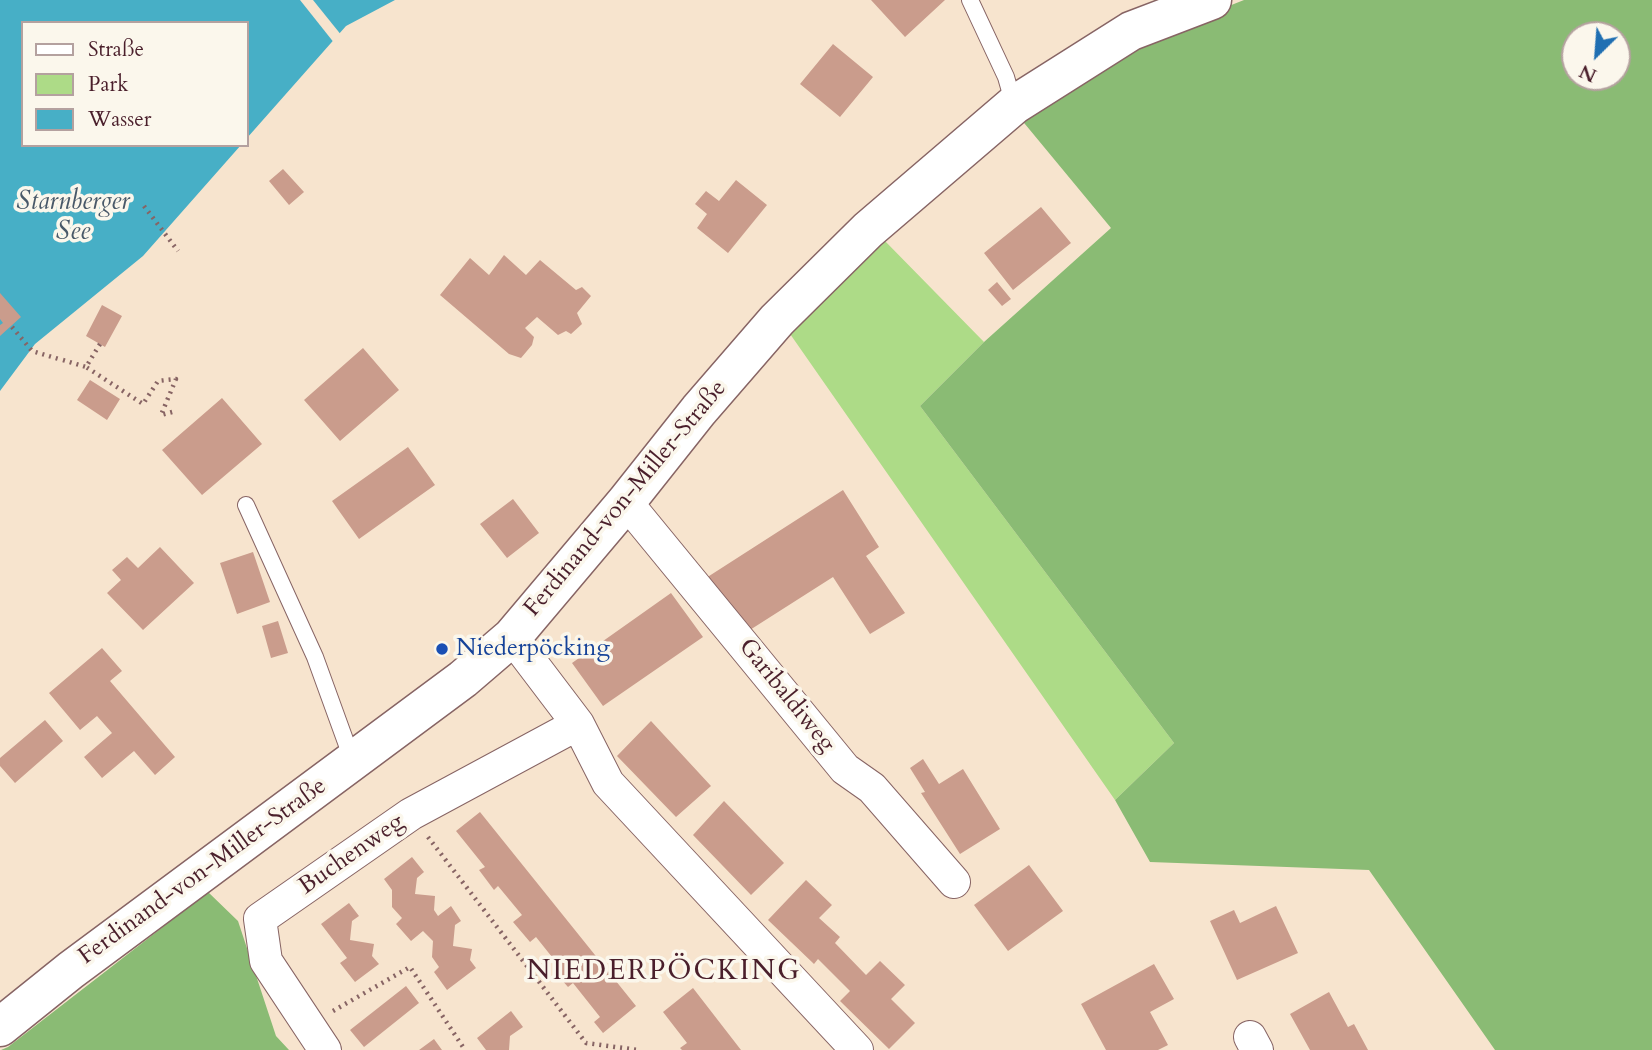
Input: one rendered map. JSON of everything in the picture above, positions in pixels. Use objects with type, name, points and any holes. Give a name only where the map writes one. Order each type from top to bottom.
[{"type":"main road","name":"Ferdinand-von-Miller-Straße","points":[[0,1027],[71,970],[463,679],[512,637],[626,502],[699,410],[777,320],[868,230],[1014,104],[1131,31],[1212,0]]},
{"type":"street","name":"Garibaldiweg","points":[[626,502],[845,769],[872,788],[954,881]]},
{"type":"street","points":[[512,637],[578,724],[608,783],[857,1050]]},
{"type":"street","name":"Buchenweg","points":[[317,1038],[266,961],[260,919],[411,814],[578,724]]},
{"type":"lane","points":[[970,0],[1006,78],[1014,104]]},
{"type":"lane","points":[[246,505],[315,657],[353,762]]},
{"type":"path","points":[[144,206],[178,251]]},
{"type":"path","points":[[12,327],[32,351],[86,367],[143,404],[158,381],[176,379],[161,415],[176,411]]},
{"type":"path","points":[[86,367],[100,344]]},
{"type":"path","points":[[411,814],[586,1043],[638,1050]]},
{"type":"path","points":[[317,1038],[410,967],[466,1050]]},
{"type":"green space","points":[[1244,0],[1652,0],[1652,1050],[1495,1050],[1369,870],[1150,862],[1115,800],[1174,743],[920,406],[984,342],[1111,228],[1020,118],[1133,44]]},
{"type":"green space","points":[[883,239],[984,342],[920,406],[1174,743],[1115,800],[788,331]]},
{"type":"green space","points":[[208,892],[238,921],[276,1036],[289,1050],[1,1050],[8,1047]]},
{"type":"water","name":"Starnberger See","points":[[0,0],[395,0],[346,26],[248,137],[248,21],[21,21],[21,147],[239,147],[143,256],[35,344],[0,391]]},
{"type":"pier","points":[[300,0],[313,0],[342,36],[335,44]]},
{"type":"building","points":[[871,0],[945,0],[905,37]]},
{"type":"building","points":[[833,44],[873,77],[840,117],[800,84]]},
{"type":"building","points":[[283,169],[304,192],[289,205],[269,181]]},
{"type":"building","points":[[736,180],[767,205],[728,253],[697,228],[707,214],[695,204],[706,191],[719,201]]},
{"type":"building","points":[[1041,207],[1071,243],[1013,290],[984,253]]},
{"type":"building","points":[[504,255],[526,275],[540,260],[576,290],[582,287],[591,296],[577,313],[582,324],[571,334],[566,331],[558,335],[537,317],[525,328],[534,337],[532,345],[521,358],[509,354],[440,295],[470,258],[489,275]]},
{"type":"building","points":[[997,282],[1011,299],[1002,306],[988,290]]},
{"type":"building","points":[[0,293],[21,317],[0,336],[0,325],[3,323],[0,319]]},
{"type":"building","points":[[102,305],[122,316],[105,347],[86,336]]},
{"type":"building","points":[[363,348],[399,390],[340,441],[304,400]]},
{"type":"building","points":[[90,380],[120,399],[107,420],[77,400]]},
{"type":"building","points":[[222,398],[262,444],[202,495],[162,450]]},
{"type":"building","points":[[408,447],[435,485],[359,539],[332,501]]},
{"type":"building","points":[[843,490],[879,547],[866,556],[905,613],[870,634],[833,577],[742,635],[706,578]]},
{"type":"building","points":[[513,499],[539,533],[507,558],[480,524]]},
{"type":"building","points":[[160,547],[194,583],[143,630],[107,593],[121,580],[112,570],[127,557],[138,568]]},
{"type":"building","points":[[253,552],[270,602],[237,614],[220,563]]},
{"type":"building","points":[[671,593],[703,637],[603,706],[572,663]]},
{"type":"building","points":[[278,621],[288,653],[271,658],[262,626]]},
{"type":"building","points":[[102,648],[122,671],[110,681],[175,757],[155,775],[134,751],[102,778],[84,757],[112,733],[97,716],[80,730],[49,693]]},
{"type":"building","points":[[45,720],[63,741],[15,783],[0,766],[0,758]]},
{"type":"building","points":[[651,721],[711,786],[676,817],[617,756]]},
{"type":"building","points":[[923,759],[939,784],[963,769],[1000,829],[960,854],[921,793],[925,792],[910,768]]},
{"type":"building","points":[[724,801],[784,863],[751,895],[693,835]]},
{"type":"building","points":[[480,812],[636,1006],[603,1033],[594,1022],[600,1017],[573,983],[568,987],[554,971],[560,967],[536,937],[530,942],[513,922],[522,915],[498,886],[494,890],[479,870],[485,867],[456,831]]},
{"type":"building","points":[[412,857],[424,872],[417,878],[415,894],[435,896],[434,910],[438,916],[451,906],[461,921],[455,925],[453,946],[472,949],[470,960],[476,968],[447,990],[434,972],[439,967],[432,957],[433,941],[423,931],[411,941],[396,924],[402,918],[392,907],[392,890],[384,879]]},
{"type":"building","points":[[1029,865],[1063,911],[1008,951],[974,905]]},
{"type":"building","points":[[806,880],[832,905],[819,918],[840,937],[835,943],[866,975],[880,961],[905,985],[891,999],[915,1023],[889,1049],[840,1001],[850,991],[818,959],[814,964],[768,920]]},
{"type":"building","points":[[349,903],[359,916],[352,921],[350,940],[374,944],[372,956],[379,964],[355,982],[340,963],[347,958],[321,924]]},
{"type":"building","points":[[1276,906],[1298,953],[1237,980],[1210,921],[1234,910],[1240,923]]},
{"type":"building","points":[[1154,964],[1174,999],[1150,1012],[1168,1045],[1158,1050],[1106,1050],[1081,1004]]},
{"type":"building","points":[[406,986],[419,1003],[364,1047],[350,1030]]},
{"type":"building","points":[[693,988],[741,1050],[680,1048],[687,1043],[663,1012]]},
{"type":"building","points":[[1329,992],[1348,1027],[1354,1024],[1368,1050],[1310,1050],[1290,1014]]},
{"type":"building","points":[[511,1011],[523,1027],[510,1036],[509,1050],[486,1050],[477,1038]]},
{"type":"building","points":[[434,1039],[442,1050],[419,1050]]},
{"type":"place","name":"Niederpöcking","points":[[442,649]]},
{"type":"district","name":"NIEDERPÖCKING","points":[[664,973]]}]
